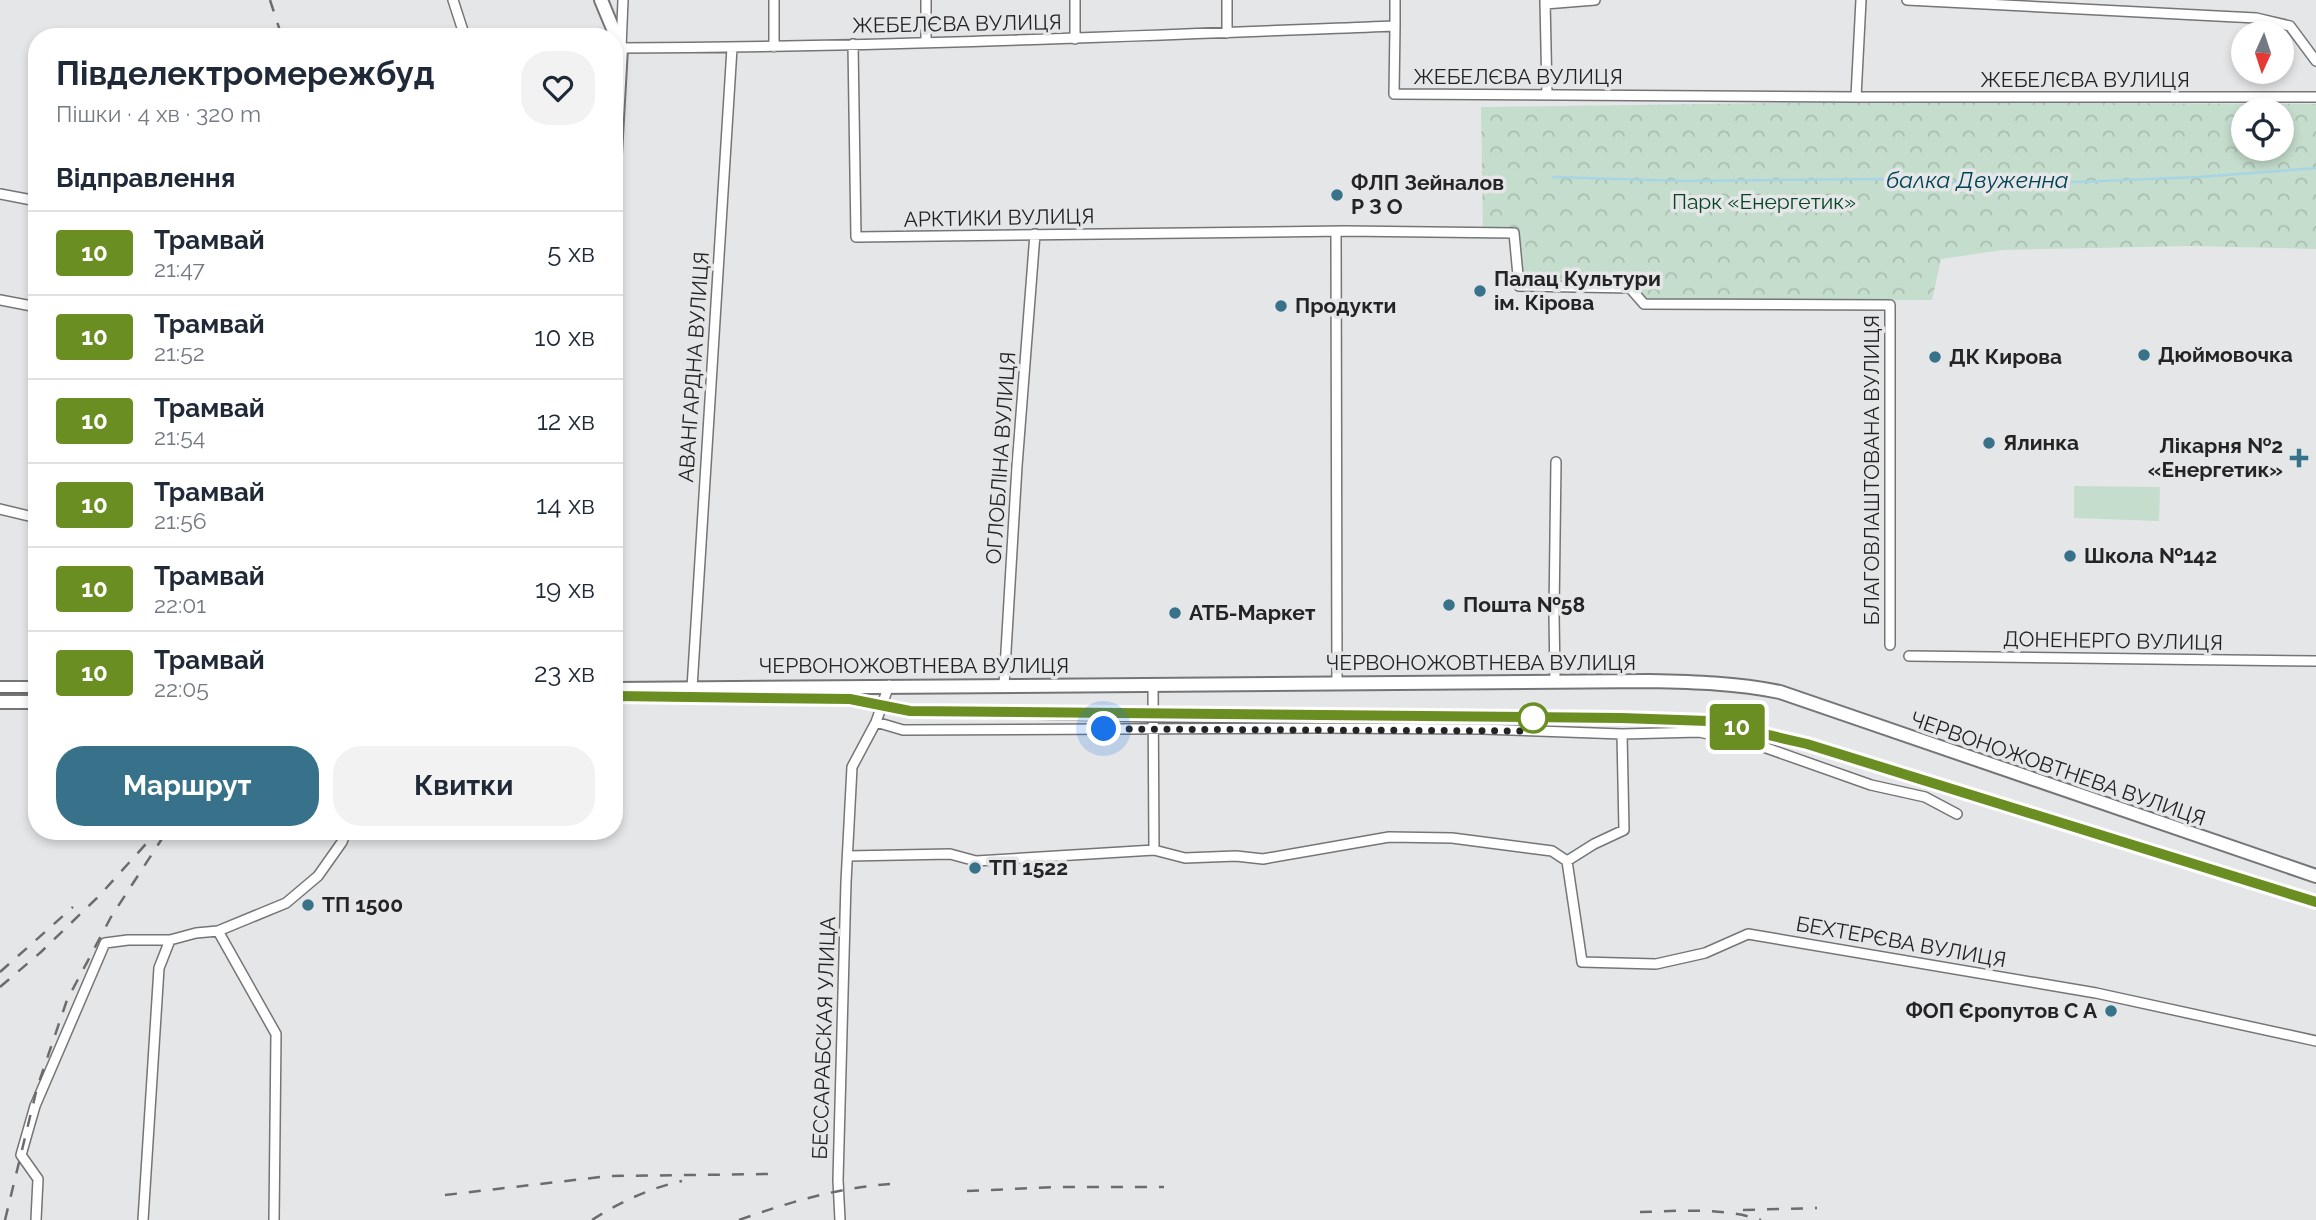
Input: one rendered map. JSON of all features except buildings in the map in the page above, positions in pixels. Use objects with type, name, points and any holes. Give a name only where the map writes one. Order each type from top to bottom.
[{"type":"main road","points":[[601,0],[613,28]]},
{"type":"main road","name":"ЧЕРВОНОЖОВТНЕВА ВУЛИЦЯ","points":[[623,689],[1337,682],[1714,682],[1780,692],[2316,876]]},
{"type":"main road","points":[[0,688],[28,688]]},
{"type":"main road","points":[[0,702],[28,702]]},
{"type":"street","points":[[453,0],[462,28]]},
{"type":"street","points":[[622,28],[623,0]]},
{"type":"street","points":[[774,0],[774,47]]},
{"type":"street","points":[[926,0],[926,43]]},
{"type":"street","points":[[1074,39],[1075,0]]},
{"type":"street","points":[[1227,0],[1227,33]]},
{"type":"street","points":[[1395,0],[1395,26]]},
{"type":"street","points":[[1547,95],[1545,2],[1595,0]]},
{"type":"street","points":[[1856,97],[1861,0]]},
{"type":"street","points":[[1907,0],[2027,4],[2256,18],[2290,26],[2316,61]]},
{"type":"street","name":"ЖЕБЕЛЄВА ВУЛИЦЯ","points":[[623,48],[732,48],[1074,39],[1395,26],[1394,94],[2316,97]]},
{"type":"street","name":"АРКТИКИ ВУЛИЦЯ","points":[[853,44],[856,237],[1514,233]]},
{"type":"street","name":"АВАНГАРДНА ВУЛИЦЯ","points":[[692,688],[732,48]]},
{"type":"street","points":[[0,194],[28,199]]},
{"type":"street","points":[[1336,232],[1337,682]]},
{"type":"street","name":"БЛАГОВЛАШТОВАНА ВУЛИЦЯ","points":[[1514,233],[1519,286],[1630,288],[1644,304],[1890,305],[1890,645]]},
{"type":"street","name":"ОГЛОБЛІНА ВУЛИЦЯ","points":[[1004,685],[1035,234]]},
{"type":"street","points":[[0,300],[28,305]]},
{"type":"street","points":[[1555,682],[1556,462]]},
{"type":"street","points":[[0,509],[28,516]]},
{"type":"street","name":"ДОНЕНЕРГО ВУЛИЦЯ","points":[[1909,656],[2316,662]]},
{"type":"street","points":[[1153,684],[1154,850]]},
{"type":"street","name":"БЕССАРАБСКАЯ УЛИЦА","points":[[840,1220],[838,1180],[852,767],[876,722],[889,685]]},
{"type":"street","points":[[876,722],[903,730],[1482,729],[1622,734],[1699,732],[1755,744],[1871,785],[1925,797],[1957,814]]},
{"type":"street","points":[[848,856],[950,854],[976,861],[1154,850],[1185,858],[1236,856],[1263,859],[1389,837],[1452,838],[1552,851],[1567,861],[1624,830],[1622,734]]},
{"type":"street","points":[[36,1220],[38,1179],[21,1155],[35,1106],[105,943],[170,940],[218,931],[286,903],[309,886],[343,840]]},
{"type":"street","name":"БЕХТЕРЄВА ВУЛИЦЯ","points":[[1567,861],[1582,962],[1656,964],[1705,953],[1748,934],[2096,993],[2316,1041]]},
{"type":"street","points":[[218,931],[276,1034],[274,1220]]},
{"type":"street","points":[[143,1220],[159,968],[170,940]]},
{"type":"green space","name":"Парк «Енергетик»","points":[[1855,102],[2231,104],[2231,161],[2294,161],[2294,104],[2316,104],[2316,249],[2191,246],[2002,250],[1941,259],[1932,300],[1646,301],[1631,286],[1521,283],[1516,231],[1483,230],[1481,107]]},
{"type":"green space","points":[[2074,486],[2160,487],[2159,521],[2074,518]]},
{"type":"waterway","name":"балка Двуженна","points":[[1553,177],[1681,181],[1884,179],[2004,185],[2200,177],[2316,168]]},
{"type":"tram line","points":[[0,693],[28,693]]},
{"type":"tram line","name":"10","points":[[623,696],[850,699],[910,711],[1708,721],[1807,744],[2316,902]]},
{"type":"tram line","points":[[623,699],[849,704],[908,716],[1155,722],[1601,723],[1707,727],[1804,750],[2259,888],[2316,908]]},
{"type":"railway","points":[[270,0],[279,28]]},
{"type":"railway","points":[[0,987],[99,896],[149,840]]},
{"type":"railway","points":[[5,1220],[37,1088],[67,1000],[111,917],[161,840]]},
{"type":"railway","points":[[0,972],[73,907]]},
{"type":"railway","points":[[445,1195],[609,1176],[772,1174]]},
{"type":"railway","points":[[592,1220],[636,1196],[682,1181]]},
{"type":"railway","points":[[739,1220],[813,1197],[890,1184]]},
{"type":"railway","points":[[967,1191],[1057,1187],[1164,1187]]},
{"type":"railway","points":[[1743,1210],[1817,1208]]},
{"type":"railway","points":[[1640,1212],[1716,1211],[1761,1220]]},
{"type":"place","name":"ФЛП Зейналов Р З О","points":[[1337,195]]},
{"type":"place","name":"Палац Культури ім. Кірова","points":[[1480,291]]},
{"type":"place","name":"Продукти","points":[[1281,306]]},
{"type":"place","name":"Дюймовочка","points":[[2144,355]]},
{"type":"place","name":"ДК Кирова","points":[[1935,357]]},
{"type":"place","name":"Ялинка","points":[[1989,443]]},
{"type":"place","name":"Лікарня №2 «Енергетик»","points":[[2299,458]]},
{"type":"place","name":"Школа №142","points":[[2070,556]]},
{"type":"place","name":"Пошта №58","points":[[1449,605]]},
{"type":"place","name":"АТБ-Маркет","points":[[1175,613]]},
{"type":"place","name":"ТП 1522","points":[[975,868]]},
{"type":"place","name":"ТП 1500","points":[[308,905]]},
{"type":"place","name":"ФОП Єропутов С А","points":[[2111,1011]]},
{"type":"route","points":[[1104,729],[1529,731],[1533,718]]}]
